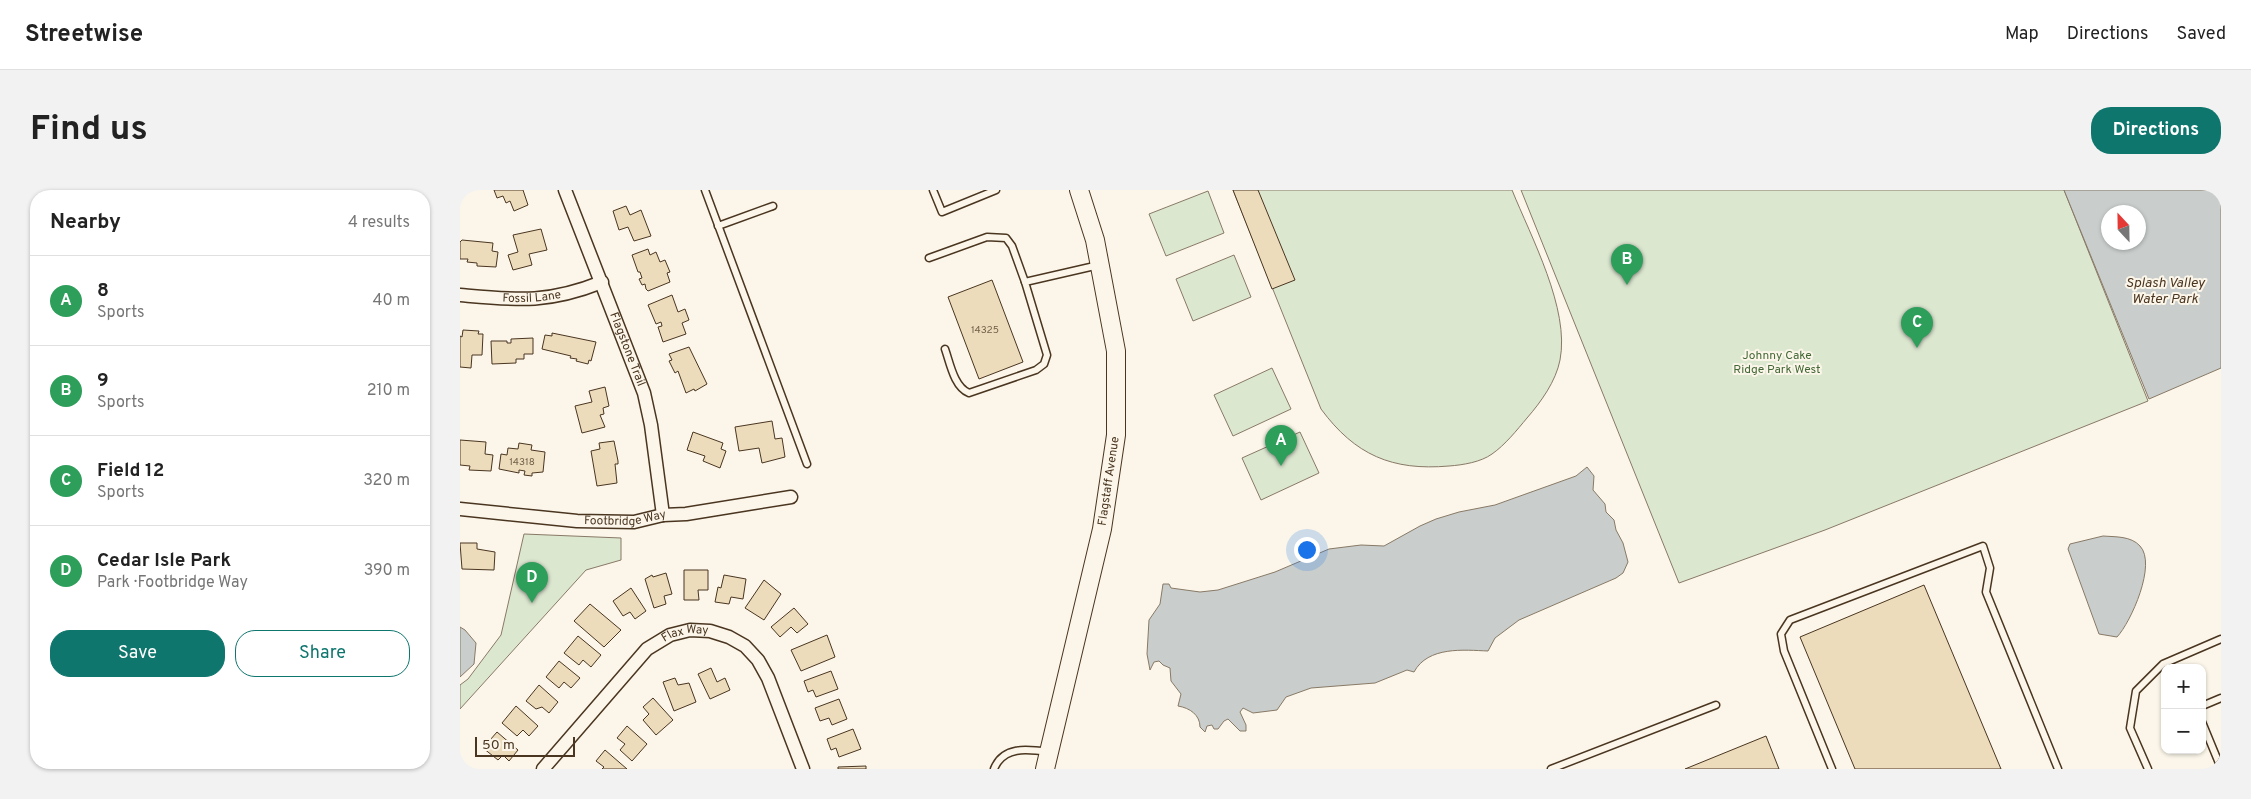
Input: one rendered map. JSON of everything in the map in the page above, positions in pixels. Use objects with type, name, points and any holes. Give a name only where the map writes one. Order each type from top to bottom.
[{"type":"street","name":"Flagstone Trail","points":[[565,190],[644,393],[651,425],[663,515]]},
{"type":"street","name":"Flagstaff Avenue","points":[[1047,761],[1102,529],[1116,435],[1116,351],[1095,240],[1079,190]]},
{"type":"street","name":"Fossil Lane","points":[[460,295],[509,300],[548,298],[567,295],[602,282]]},
{"type":"street","name":"Footbridge Way","points":[[460,509],[578,521],[634,522],[663,515],[686,514],[791,497]]},
{"type":"street","name":"Flax Way","points":[[542,769],[647,648],[670,635],[690,630],[710,630],[729,637],[745,646],[758,660],[768,678],[803,769]]},
{"type":"lane","points":[[705,190],[807,464]]},
{"type":"lane","points":[[933,190],[942,212],[996,190]]},
{"type":"lane","points":[[718,226],[773,206]]},
{"type":"lane","points":[[929,258],[987,237],[1006,238],[1012,246],[1047,355],[1044,364],[1036,370],[970,394],[962,390],[945,349]]},
{"type":"lane","points":[[1024,282],[1100,264]]},
{"type":"lane","points":[[1832,769],[1784,651],[1781,634],[1790,620],[1983,546],[1990,568],[1986,592],[2058,769]]},
{"type":"lane","points":[[2148,769],[2130,728],[2136,691],[2163,664],[2221,639]]},
{"type":"lane","points":[[2206,704],[2221,698]]},
{"type":"lane","points":[[1551,769],[1716,705]]},
{"type":"lane","points":[[2206,732],[2221,768]]},
{"type":"lane","points":[[994,769],[997,760],[1012,751],[1026,748],[1047,761]]},
{"type":"green space","points":[[1233,190],[1512,190],[1547,274],[1559,319],[1562,340],[1560,360],[1555,376],[1543,398],[1502,446],[1488,457],[1472,463],[1429,467],[1410,466],[1376,457],[1361,449],[1334,425],[1321,409]]},
{"type":"green space","name":"Johnny Cake Ridge Park West","points":[[1521,190],[2064,190],[2148,401],[1825,530],[1679,583]]},
{"type":"green space","points":[[1208,191],[1224,233],[1166,256],[1149,214]]},
{"type":"green space","points":[[1234,255],[1251,297],[1193,321],[1176,279]]},
{"type":"green space","points":[[1272,368],[1291,409],[1233,436],[1214,395]]},
{"type":"green space","points":[[1300,432],[1319,473],[1261,500],[1242,458]]},
{"type":"green space","points":[[524,534],[621,538],[621,560],[586,570],[460,709],[460,685],[468,679],[501,635]]},
{"type":"water","name":"Splash Valley Water Park","points":[[2064,190],[2221,190],[2221,368],[2149,399]]},
{"type":"water","points":[[1587,467],[1594,476],[1593,490],[1605,504],[1606,512],[1614,520],[1616,530],[1623,543],[1628,562],[1623,573],[1616,578],[1519,620],[1495,638],[1488,651],[1447,651],[1428,658],[1414,672],[1407,670],[1375,683],[1311,688],[1286,697],[1277,710],[1253,713],[1243,708],[1240,712],[1246,725],[1246,731],[1240,731],[1228,719],[1218,729],[1214,729],[1212,725],[1207,726],[1205,732],[1200,727],[1200,723],[1194,713],[1178,706],[1181,694],[1171,681],[1170,668],[1159,661],[1154,662],[1150,670],[1147,654],[1149,620],[1160,604],[1163,584],[1169,584],[1171,588],[1200,592],[1218,590],[1275,572],[1329,549],[1361,545],[1384,546],[1436,519],[1459,512],[1495,505],[1576,476]]},
{"type":"water","points":[[2103,536],[2132,540],[2140,546],[2144,554],[2146,566],[2144,579],[2135,606],[2123,630],[2117,637],[2099,634],[2068,549],[2070,544]]},
{"type":"water","points":[[460,627],[476,643],[474,664],[460,677]]},
{"type":"building","points":[[494,190],[523,190],[528,205],[514,211],[510,201],[506,203],[503,196],[497,198]]},
{"type":"building","points":[[1233,190],[1258,190],[1295,280],[1272,289]]},
{"type":"building","points":[[626,206],[630,215],[641,210],[651,236],[634,241],[628,227],[619,230],[613,211]]},
{"type":"building","points":[[541,229],[547,250],[529,254],[532,265],[513,270],[508,255],[518,252],[513,235]]},
{"type":"building","points":[[462,240],[493,243],[492,251],[498,252],[496,267],[477,266],[477,263],[467,262],[468,259],[460,259],[460,242]]},
{"type":"building","points":[[648,249],[650,255],[656,252],[660,262],[665,260],[670,272],[667,273],[670,282],[648,291],[645,284],[642,285],[639,279],[642,278],[632,255]]},
{"type":"building","points":[[992,280],[1023,362],[979,379],[948,297]]},
{"type":"building","points":[[672,295],[678,312],[685,309],[689,320],[682,323],[686,334],[663,342],[658,327],[662,326],[661,322],[656,324],[648,305]]},
{"type":"building","points":[[463,330],[479,331],[478,334],[483,334],[482,355],[472,355],[471,368],[460,367],[460,336],[462,337]]},
{"type":"building","points":[[552,333],[596,342],[591,361],[589,360],[588,364],[576,361],[577,359],[570,358],[571,356],[542,349],[545,335],[552,336]]},
{"type":"building","points":[[533,338],[533,354],[524,354],[524,359],[516,359],[516,363],[492,364],[491,341],[507,341],[507,343],[511,343],[511,339]]},
{"type":"building","points":[[689,347],[707,384],[695,391],[694,389],[686,393],[678,371],[675,373],[669,361],[672,360],[669,354]]},
{"type":"building","points":[[605,387],[609,406],[603,408],[604,414],[600,415],[605,427],[582,433],[575,406],[592,402],[589,391]]},
{"type":"building","points":[[772,421],[775,439],[782,438],[785,457],[762,463],[759,448],[739,451],[735,427]]},
{"type":"building","points":[[693,432],[723,443],[721,449],[726,451],[720,468],[703,461],[705,456],[687,450]]},
{"type":"building","points":[[460,440],[486,442],[485,454],[493,455],[491,471],[469,470],[470,466],[460,465]]},
{"type":"building","points":[[614,441],[618,461],[618,464],[615,464],[617,483],[597,486],[591,451],[600,449],[599,443]]},
{"type":"building","points":[[519,443],[532,445],[531,450],[545,452],[543,472],[532,473],[532,476],[524,475],[525,471],[519,470],[519,473],[499,469],[501,454],[507,455],[508,448],[518,449]]},
{"type":"building","points":[[460,543],[477,543],[477,549],[495,552],[494,570],[462,569]]},
{"type":"building","points":[[684,570],[708,570],[708,590],[698,590],[699,600],[684,600]]},
{"type":"building","points":[[666,573],[672,594],[664,596],[666,604],[654,608],[645,579],[652,575],[653,577]]},
{"type":"building","points":[[724,575],[746,579],[743,599],[731,597],[729,604],[715,602],[718,587],[721,588]]},
{"type":"building","points":[[764,580],[781,594],[764,620],[745,608]]},
{"type":"building","points":[[1924,585],[2001,769],[1855,769],[1800,637]]},
{"type":"building","points":[[631,588],[646,611],[635,619],[630,612],[623,616],[613,601]]},
{"type":"building","points":[[590,604],[621,630],[604,647],[574,621]]},
{"type":"building","points":[[794,608],[808,624],[797,633],[791,627],[780,637],[771,627]]},
{"type":"building","points":[[827,635],[835,657],[801,671],[791,650]]},
{"type":"building","points":[[578,636],[601,655],[591,667],[583,660],[579,665],[564,653]]},
{"type":"building","points":[[559,661],[580,678],[571,688],[564,682],[559,688],[546,677]]},
{"type":"building","points":[[711,668],[717,682],[725,678],[730,690],[710,699],[698,674]]},
{"type":"building","points":[[831,671],[838,689],[816,697],[813,690],[808,692],[804,681]]},
{"type":"building","points":[[675,678],[678,685],[689,683],[696,702],[674,711],[663,682]]},
{"type":"building","points":[[539,685],[558,702],[549,713],[542,707],[536,709],[526,701]]},
{"type":"building","points":[[653,698],[673,720],[656,735],[643,720],[649,714],[643,707]]},
{"type":"building","points":[[839,699],[847,719],[832,725],[829,718],[820,721],[815,708]]},
{"type":"building","points":[[516,706],[538,726],[529,736],[523,730],[517,736],[502,723]]},
{"type":"building","points":[[627,726],[647,744],[632,761],[620,750],[625,744],[617,738]]},
{"type":"building","points":[[853,729],[861,749],[839,757],[836,748],[831,750],[827,739]]},
{"type":"building","points":[[497,732],[518,750],[509,761],[503,755],[498,760],[483,748]]},
{"type":"building","points":[[1766,736],[1779,769],[1685,769]]},
{"type":"building","points":[[605,750],[627,769],[602,769],[604,767],[596,761]]},
{"type":"building","points":[[866,766],[866,769],[838,769],[838,767]]},
{"type":"place","name":"9","points":[[1627,285]]},
{"type":"place","name":"Field 12","points":[[1917,348]]},
{"type":"place","name":"8","points":[[1281,466]]},
{"type":"place","name":"Cedar Isle Park","points":[[532,603]]}]
